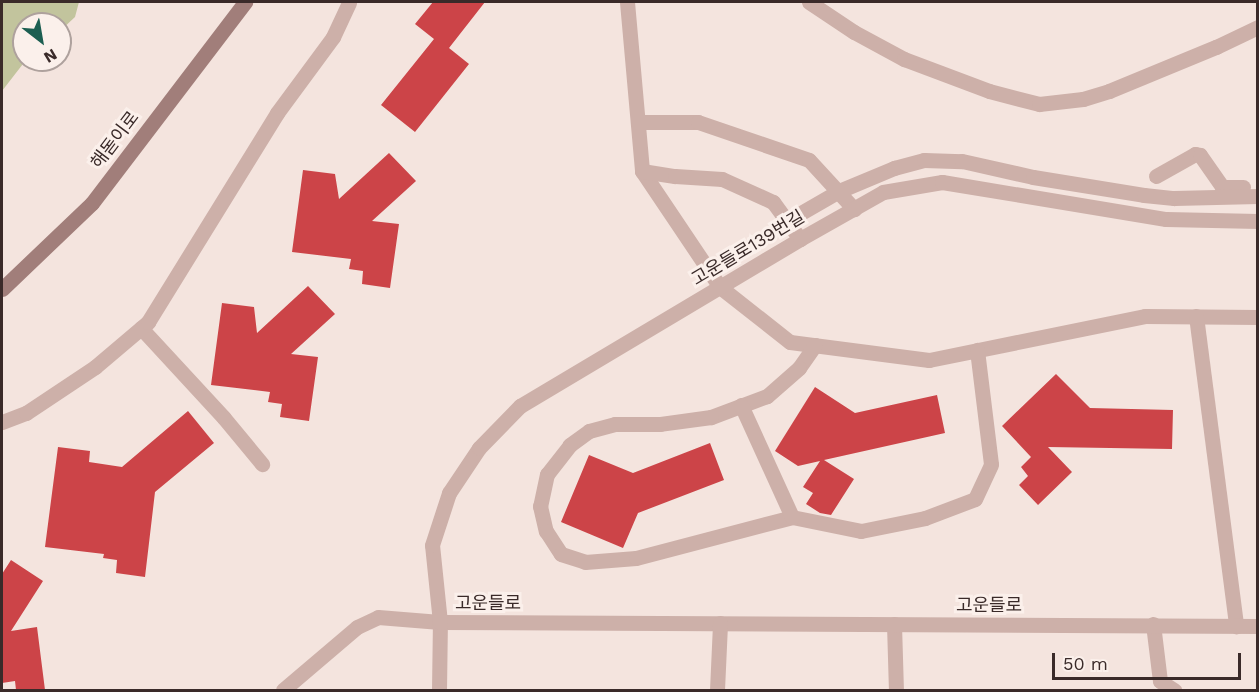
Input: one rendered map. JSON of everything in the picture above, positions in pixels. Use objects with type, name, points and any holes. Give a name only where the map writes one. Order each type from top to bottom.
[{"type":"street","name":"해돋이로","points":[[2,289],[92,203],[245,2]]},
{"type":"street","points":[[2,422],[26,412],[95,367],[148,322],[277,113],[333,37],[349,2]]},
{"type":"street","points":[[627,2],[642,171],[720,287],[790,342],[929,360],[1145,316],[1257,317]]},
{"type":"street","points":[[808,2],[854,32],[904,59],[989,91],[1039,104],[1083,99],[1109,91],[1216,47],[1257,27]]},
{"type":"street","points":[[638,122],[698,122],[809,160],[854,209]]},
{"type":"street","points":[[1156,176],[1195,154],[1200,155],[1222,187],[1257,186]]},
{"type":"street","points":[[787,221],[839,191],[894,168],[924,160],[943,159],[1032,177],[1144,195],[1174,198],[1257,196]]},
{"type":"street","points":[[642,171],[722,179],[773,202],[800,239]]},
{"type":"street","name":"고운들로139번길","points":[[439,690],[440,622],[432,545],[449,493],[479,448],[520,406],[800,239],[884,192],[942,182],[1166,219],[1257,221]]},
{"type":"street","points":[[1196,316],[1236,626]]},
{"type":"street","points":[[141,328],[224,418],[262,464]]},
{"type":"street","points":[[815,345],[799,368],[767,396],[711,417],[660,424],[615,424],[589,431],[570,445],[547,474],[540,506],[546,531],[561,554],[585,562],[636,558],[792,517],[861,531],[925,518],[975,499],[991,464],[977,350]]},
{"type":"street","points":[[741,405],[792,517]]},
{"type":"street","name":"고운들로","points":[[283,690],[357,627],[369,620],[390,617],[440,622],[1257,626]]},
{"type":"street","points":[[717,690],[720,623]]},
{"type":"street","points":[[894,624],[896,690]]},
{"type":"street","points":[[1153,624],[1160,681],[1174,690]]},
{"type":"green space","points":[[2,2],[79,2],[72,20],[72,12],[12,12],[12,72],[17,72],[2,91]]},
{"type":"building","points":[[433,2],[485,2],[449,48],[469,64],[415,132],[381,105],[434,39],[415,24]]},
{"type":"building","points":[[389,153],[416,181],[372,221],[399,224],[390,288],[362,284],[363,271],[349,269],[351,259],[292,252],[303,170],[335,174],[339,199]]},
{"type":"building","points":[[308,286],[335,314],[291,354],[318,357],[309,421],[280,417],[282,404],[268,402],[270,392],[211,385],[222,303],[254,307],[257,333]]},
{"type":"building","points":[[1056,374],[1090,408],[1173,410],[1172,449],[1048,447],[1072,472],[1038,505],[1019,485],[1028,476],[1021,467],[1031,457],[1002,426]]},
{"type":"building","points":[[815,387],[855,413],[937,395],[945,433],[824,460],[854,479],[831,515],[820,513],[806,504],[813,493],[803,487],[820,461],[798,466],[775,451]]},
{"type":"building","points":[[188,411],[214,443],[155,492],[145,577],[116,573],[117,560],[103,558],[104,554],[45,547],[58,447],[90,451],[89,462],[122,467]]},
{"type":"building","points":[[710,443],[724,480],[638,513],[623,548],[561,522],[589,455],[633,473]]},
{"type":"building","points":[[11,560],[43,581],[11,631],[37,627],[45,690],[16,690],[15,681],[2,683],[2,574]]}]
